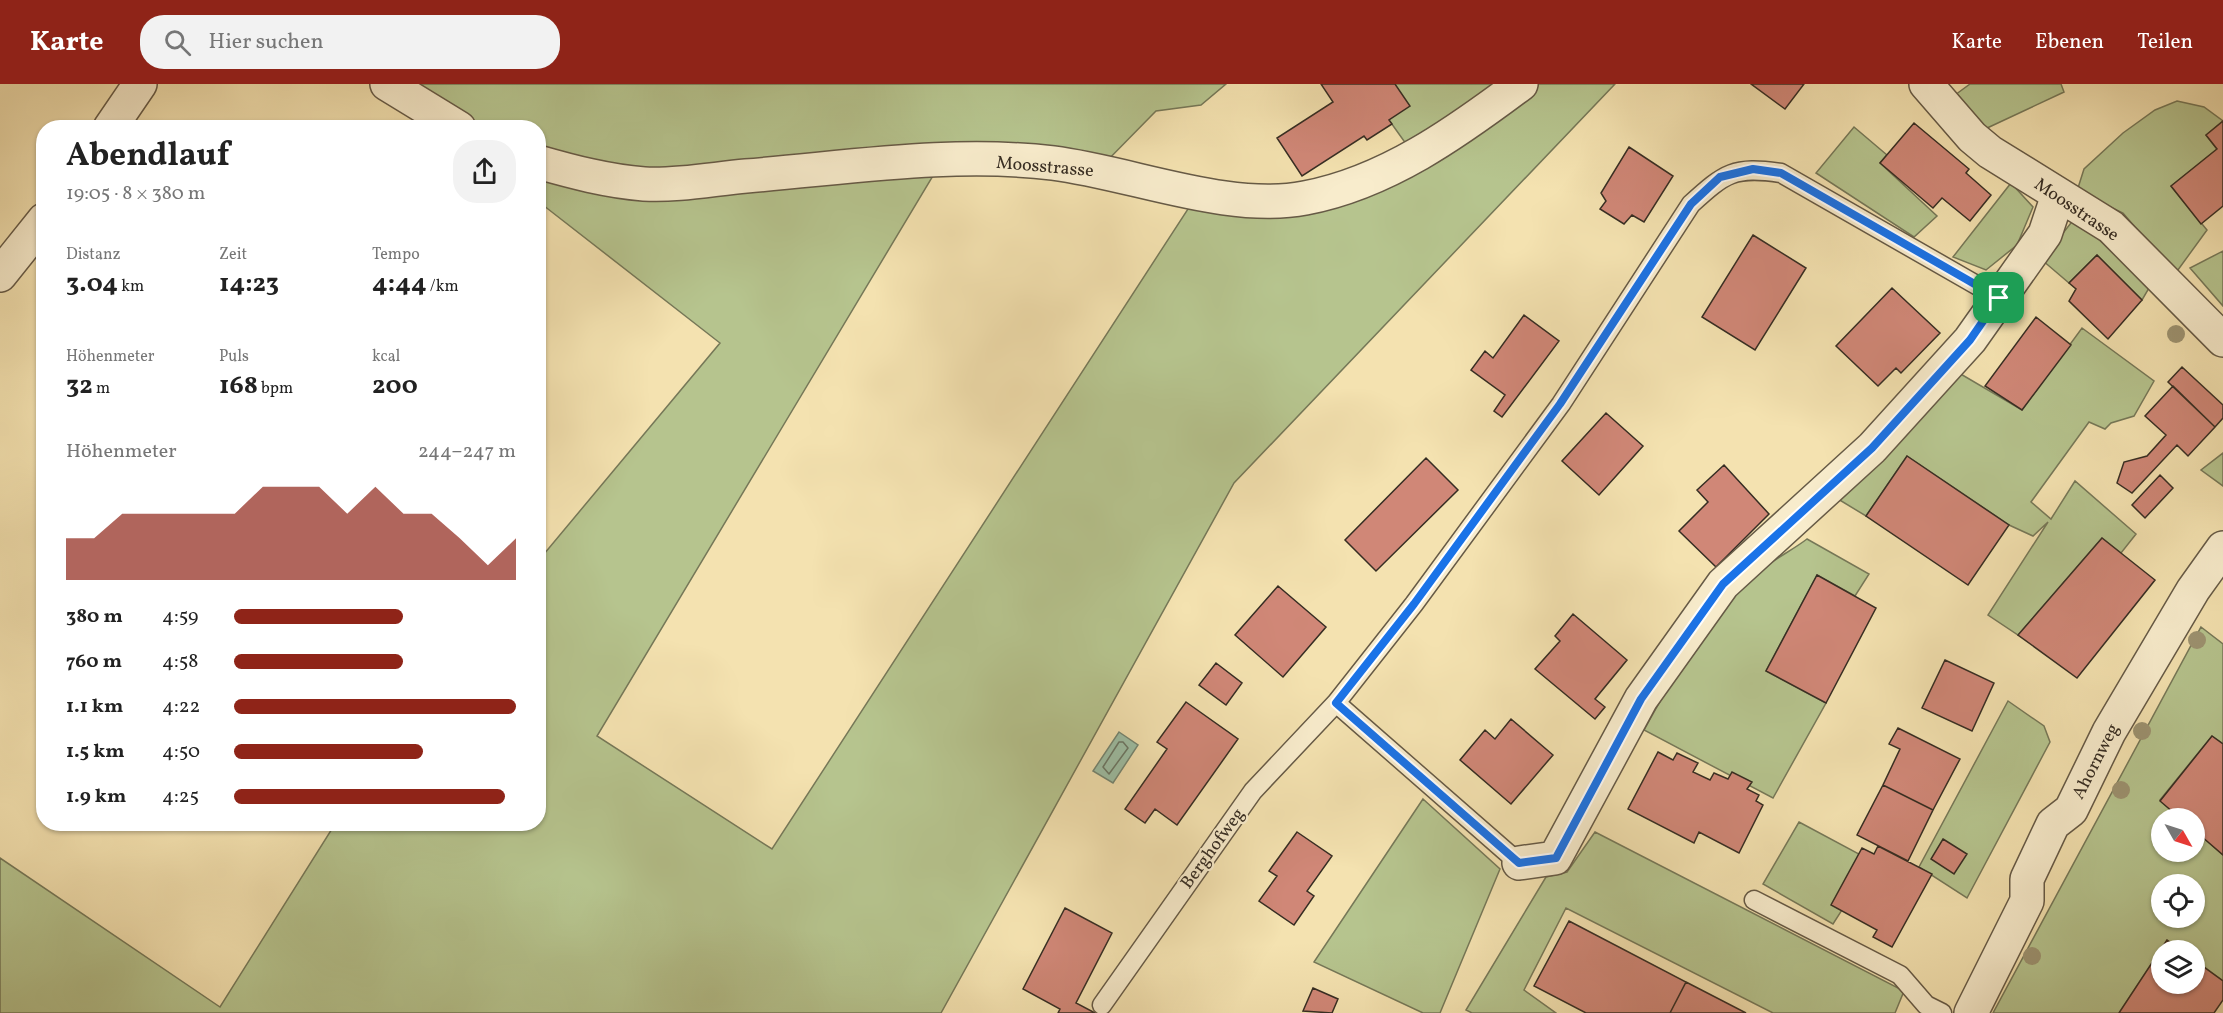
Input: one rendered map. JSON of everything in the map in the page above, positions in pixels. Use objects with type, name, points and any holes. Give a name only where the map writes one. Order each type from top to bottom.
[{"type":"street","points":[[115,120],[140,84]]},
{"type":"street","points":[[387,84],[446,120]]},
{"type":"street","name":"Moosstrasse","points":[[546,164],[592,178],[646,184],[943,159],[1050,163],[1098,170],[1241,201],[1305,199],[1366,180],[1415,156],[1521,84]]},
{"type":"street","name":"Moosstrasse","points":[[1926,84],[1972,137],[2058,195],[2111,227],[2223,340]]},
{"type":"street","points":[[1519,863],[1556,858],[1641,699],[1723,584],[1872,448],[1970,340],[2044,234],[2058,195]]},
{"type":"street","points":[[0,275],[36,230]]},
{"type":"street","name":"Ahornweg","points":[[1971,1013],[2027,901],[2027,879],[2053,824],[2071,810],[2109,732],[2193,590],[2223,548]]},
{"type":"lane","name":"Berghofweg","points":[[1102,1005],[1253,791],[1336,703],[1414,604],[1560,404],[1691,204],[1720,177],[1753,169],[1781,173],[1999,298]]},
{"type":"lane","points":[[1336,703],[1519,863]]},
{"type":"lane","points":[[1754,900],[1900,975],[1926,1005],[1942,1013]]},
{"type":"shaded area","points":[[387,84],[1226,84],[1201,105],[1156,111],[1098,170],[943,159],[597,736],[772,849],[1199,192],[1241,201],[1414,155],[1389,120],[1395,84],[1615,84],[1234,483],[941,1013],[0,1013],[0,858],[220,1007],[331,831],[546,831],[546,552],[720,343],[546,207],[546,120],[434,120]]},
{"type":"shaded area","points":[[1970,84],[2061,84],[2064,92],[1985,129],[1955,95]]},
{"type":"shaded area","points":[[2177,101],[2204,107],[2223,121],[2206,135],[2217,149],[2171,186],[2207,230],[2175,274],[2123,213],[2077,191],[2084,169],[2123,133],[2155,110]]},
{"type":"shaded area","points":[[1854,127],[1887,155],[1880,163],[1937,216],[1914,237],[1816,173]]},
{"type":"shaded area","points":[[2011,183],[2033,207],[2017,245],[1986,270],[1953,257]]},
{"type":"shaded area","points":[[2074,219],[2152,283],[2142,300],[2097,255],[2069,283],[2042,260]]},
{"type":"shaded area","points":[[2223,251],[2223,306],[2190,268]]},
{"type":"shaded area","points":[[2082,328],[2154,381],[2134,416],[2111,423],[2105,429],[2089,422],[2031,502],[2051,519],[2075,481],[2136,534],[2121,553],[2102,538],[2018,635],[1988,615],[2048,522],[2033,536],[2009,525],[1907,456],[1866,516],[1838,499],[1959,373],[2022,410]]},
{"type":"shaded area","points":[[2223,453],[2223,486],[2201,470]]},
{"type":"shaded area","points":[[1807,539],[1869,574],[1855,596],[1817,575],[1766,671],[1826,703],[1773,798],[1644,730],[1682,664],[1711,621],[1746,583],[1765,567]]},
{"type":"shaded area","points":[[2201,627],[2223,644],[2223,744],[2212,736],[2160,800],[2169,808],[2151,808],[2151,862],[2205,862],[2205,839],[2223,855],[2223,981],[2205,968],[2205,940],[2151,940],[2151,964],[2119,1013],[1993,1013]]},
{"type":"shaded area","points":[[2008,701],[2044,726],[2050,742],[1967,898],[1919,867]]},
{"type":"shaded area","points":[[1423,799],[1500,869],[1440,1013],[1423,1013],[1314,962]]},
{"type":"shaded area","points":[[1799,822],[1859,854],[1842,910],[1833,924],[1763,884]]},
{"type":"shaded area","points":[[1595,832],[1904,991],[1895,1013],[1773,1013],[1566,908],[1524,990],[1556,1013],[1472,1013],[1466,1010],[1546,877],[1567,872]]},
{"type":"water","points":[[1119,732],[1138,745],[1113,783],[1093,771]]},
{"type":"building","points":[[1321,84],[1395,84],[1410,106],[1389,120],[1392,124],[1367,140],[1364,136],[1302,176],[1277,138],[1333,102]]},
{"type":"building","points":[[1751,84],[1804,84],[1785,109]]},
{"type":"building","points":[[2223,121],[2223,206],[2201,224],[2171,186],[2217,149],[2206,135]]},
{"type":"building","points":[[1914,123],[1969,169],[1966,173],[1991,195],[1970,221],[1942,198],[1933,208],[1880,163]]},
{"type":"building","points":[[1629,147],[1673,176],[1644,222],[1632,215],[1624,224],[1600,209],[1606,201],[1601,193]]},
{"type":"building","points":[[1753,235],[1806,268],[1755,350],[1702,317]]},
{"type":"building","points":[[2097,255],[2142,300],[2108,339],[2069,301],[2076,289],[2069,283]]},
{"type":"building","points":[[1892,288],[1940,333],[1901,373],[1896,368],[1878,386],[1836,346]]},
{"type":"building","points":[[1524,315],[1559,341],[1502,417],[1494,411],[1505,395],[1471,370],[1485,351],[1493,358]]},
{"type":"building","points":[[2036,317],[2071,345],[2022,410],[1985,386]]},
{"type":"building","points":[[2182,367],[2223,405],[2223,418],[2215,427],[2168,382]]},
{"type":"building","points":[[2173,386],[2215,427],[2188,456],[2177,445],[2132,493],[2117,483],[2124,462],[2147,456],[2166,435],[2145,416]]},
{"type":"building","points":[[1606,413],[1643,446],[1599,495],[1562,461]]},
{"type":"building","points":[[1907,456],[2009,525],[1968,585],[1866,516]]},
{"type":"building","points":[[1426,458],[1458,490],[1376,571],[1345,540]]},
{"type":"building","points":[[1724,465],[1769,514],[1716,567],[1679,531],[1708,502],[1697,490]]},
{"type":"building","points":[[2160,475],[2173,488],[2145,518],[2132,505]]},
{"type":"building","points":[[2102,538],[2155,580],[2077,678],[2018,635]]},
{"type":"building","points":[[1817,575],[1876,608],[1826,703],[1766,671]]},
{"type":"building","points":[[1278,586],[1326,627],[1283,677],[1235,635]]},
{"type":"building","points":[[1573,614],[1627,660],[1595,699],[1605,707],[1595,719],[1535,669],[1560,641],[1555,636]]},
{"type":"building","points":[[1945,660],[1994,683],[1972,731],[1922,708]]},
{"type":"building","points":[[1216,663],[1242,683],[1226,705],[1199,685]]},
{"type":"building","points":[[1186,702],[1238,739],[1177,825],[1155,809],[1145,823],[1125,809],[1167,749],[1157,742]]},
{"type":"building","points":[[1511,719],[1553,755],[1511,804],[1460,760],[1485,730],[1495,739]]},
{"type":"building","points":[[1898,728],[1960,759],[1933,810],[1883,785],[1900,749],[1889,744]]},
{"type":"building","points":[[2212,736],[2223,744],[2223,855],[2205,839],[2205,808],[2168,808],[2160,801]]},
{"type":"building","points":[[1658,752],[1673,760],[1677,753],[1698,763],[1693,772],[1710,780],[1714,773],[1728,779],[1732,772],[1752,782],[1747,789],[1759,795],[1756,801],[1763,805],[1739,853],[1699,832],[1694,843],[1628,809]]},
{"type":"building","points":[[1883,785],[1933,810],[1908,861],[1857,835]]},
{"type":"building","points":[[1297,832],[1332,856],[1307,891],[1314,896],[1294,925],[1259,901],[1277,876],[1269,871]]},
{"type":"building","points":[[1943,839],[1967,854],[1954,874],[1931,859]]},
{"type":"building","points":[[1878,846],[1932,874],[1892,947],[1873,937],[1877,930],[1831,905],[1862,848],[1874,854]]},
{"type":"building","points":[[1065,908],[1112,933],[1076,1003],[1095,1013],[1058,1013],[1060,1009],[1023,989]]},
{"type":"building","points":[[1569,921],[1686,982],[1670,1013],[1586,1013],[1534,986]]},
{"type":"building","points":[[2151,964],[2151,994],[2205,994],[2205,968],[2223,981],[2223,1000],[2214,1013],[2119,1013]]},
{"type":"building","points":[[1686,982],[1746,1013],[1670,1013]]},
{"type":"building","points":[[1313,988],[1338,999],[1332,1013],[1303,1011]]},
{"type":"route","points":[[1753,169],[1781,173],[1999,298],[1970,340],[1872,448],[1723,584],[1641,699],[1556,858],[1519,863],[1336,703],[1414,604],[1560,404],[1691,204],[1720,177],[1753,169]]}]
